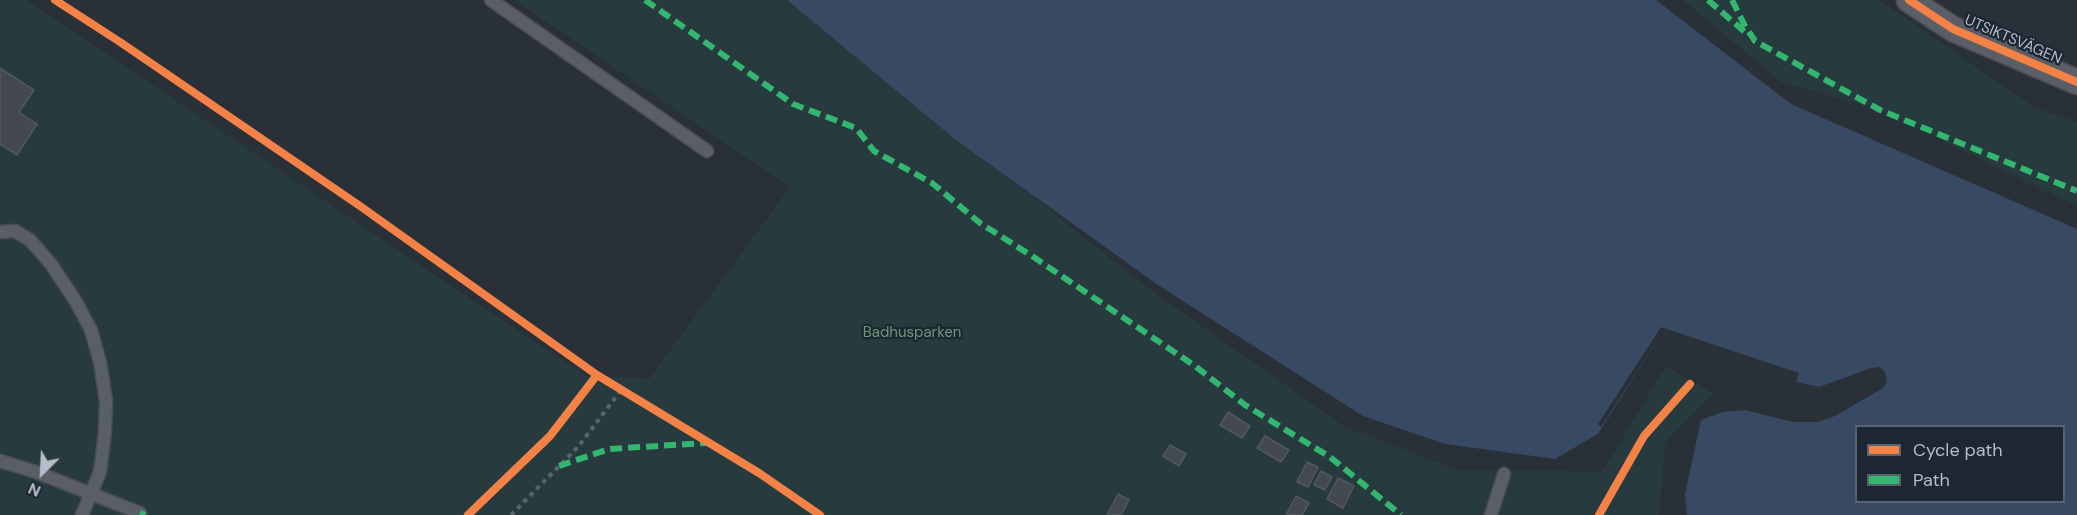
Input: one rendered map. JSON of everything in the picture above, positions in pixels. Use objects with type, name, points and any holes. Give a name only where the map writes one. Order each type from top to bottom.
[{"type":"street","name":"UTSIKTSVÄGEN","points":[[1909,0],[1953,29],[2077,82]]},
{"type":"lane","points":[[491,0],[707,151]]},
{"type":"lane","points":[[0,232],[15,231],[30,240],[51,264],[91,330],[100,362],[106,401],[105,432],[100,472],[82,515]]},
{"type":"lane","points":[[0,461],[36,472],[140,513]]},
{"type":"lane","points":[[1491,515],[1504,474]]},
{"type":"path","points":[[613,385],[631,396]]},
{"type":"path","points":[[511,515],[578,447],[621,390]]},
{"type":"green space","name":"Badhusparken","points":[[0,0],[26,0],[586,376],[649,379],[790,187],[514,0],[786,0],[1148,288],[1345,427],[1458,470],[1557,470],[1601,473],[1666,366],[1713,393],[1665,442],[1659,515],[0,515]]},
{"type":"green space","points":[[1683,0],[1879,0],[2034,107],[2077,122],[2077,206],[1880,110],[1781,82]]},
{"type":"water","points":[[787,0],[1656,0],[1791,104],[2077,229],[2077,515],[1687,515],[1685,494],[1701,420],[1723,412],[1745,410],[1793,422],[1817,422],[1835,416],[1883,388],[1887,382],[1885,372],[1880,367],[1871,368],[1819,387],[1796,382],[1660,336],[1598,434],[1555,459],[1445,444],[1363,416],[1158,285],[956,140]]},
{"type":"pier","points":[[1661,327],[1799,373],[1796,382],[1660,336],[1601,427],[1598,424]]},
{"type":"building","points":[[0,68],[34,90],[19,112],[37,124],[17,155],[0,144]]},
{"type":"building","points":[[1228,412],[1250,426],[1242,438],[1220,425]]},
{"type":"building","points":[[1265,436],[1289,450],[1281,462],[1257,448]]},
{"type":"building","points":[[1170,445],[1186,454],[1179,466],[1163,456]]},
{"type":"building","points":[[1307,462],[1318,467],[1308,487],[1297,482]]},
{"type":"building","points":[[1321,471],[1332,477],[1325,490],[1314,485]]},
{"type":"building","points":[[1338,478],[1354,486],[1343,508],[1327,499]]},
{"type":"building","points":[[1118,494],[1129,500],[1121,515],[1107,515]]},
{"type":"building","points":[[1296,496],[1309,503],[1302,515],[1286,515]]},
{"type":"marked path","points":[[645,0],[793,104],[856,128],[874,151],[932,183],[980,223],[1195,366],[1245,405],[1330,457],[1401,515]]},
{"type":"marked path","points":[[1708,0],[1746,33]]},
{"type":"marked path","points":[[1732,0],[1755,41],[1880,110],[2077,191]]},
{"type":"marked path","points":[[559,466],[609,449],[706,443]]},
{"type":"marked path","points":[[140,513],[145,515]]},
{"type":"cycle path","points":[[55,0],[360,206],[597,375],[759,473],[820,515]]},
{"type":"cycle path","points":[[1909,0],[1953,29],[2077,82]]},
{"type":"cycle path","points":[[468,515],[550,436],[597,375]]},
{"type":"cycle path","points":[[1599,515],[1644,436],[1690,384]]}]
